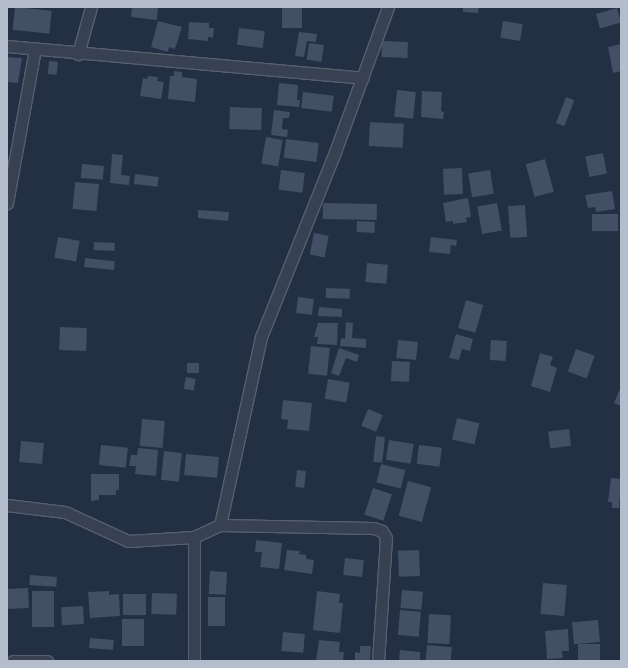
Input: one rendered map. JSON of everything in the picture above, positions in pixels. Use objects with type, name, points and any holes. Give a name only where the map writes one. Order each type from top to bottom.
[{"type":"street","points":[[78,54],[90,7]]},
{"type":"street","points":[[220,526],[261,337],[363,78],[388,7]]},
{"type":"street","points":[[7,46],[78,54],[363,78]]},
{"type":"street","points":[[7,203],[35,48]]},
{"type":"street","points":[[7,505],[65,512],[128,541],[194,537],[220,526],[374,528],[382,531],[386,538],[378,661]]},
{"type":"street","points":[[194,537],[194,661]]},
{"type":"street","points":[[12,661],[47,661]]},
{"type":"building","points":[[15,7],[52,11],[49,34],[13,30]]},
{"type":"building","points":[[132,7],[158,7],[157,20],[131,17]]},
{"type":"building","points":[[282,7],[302,7],[302,28],[282,28]]},
{"type":"building","points":[[463,7],[479,7],[478,13],[463,12]]},
{"type":"building","points":[[617,8],[621,22],[600,28],[596,14]]},
{"type":"building","points":[[158,21],[182,27],[175,49],[169,47],[168,52],[151,47]]},
{"type":"building","points":[[503,21],[523,24],[520,41],[500,38]]},
{"type":"building","points":[[189,22],[209,23],[209,28],[214,28],[213,38],[208,37],[208,41],[188,39]]},
{"type":"building","points":[[239,28],[265,31],[263,48],[237,45]]},
{"type":"building","points":[[299,32],[317,34],[316,42],[307,41],[304,57],[295,56]]},
{"type":"building","points":[[382,41],[408,42],[407,58],[381,57]]},
{"type":"building","points":[[309,43],[324,45],[321,62],[307,60]]},
{"type":"building","points":[[621,44],[621,71],[613,73],[608,47]]},
{"type":"building","points":[[7,57],[22,58],[18,83],[7,82]]},
{"type":"building","points":[[49,61],[58,62],[57,75],[48,74]]},
{"type":"building","points":[[174,71],[182,72],[182,77],[197,79],[195,102],[168,99],[170,76],[174,76]]},
{"type":"building","points":[[148,76],[158,77],[157,81],[164,82],[161,99],[140,96],[143,78],[147,79]]},
{"type":"building","points":[[279,83],[298,85],[297,100],[300,100],[299,107],[277,105]]},
{"type":"building","points":[[397,90],[416,92],[413,119],[394,117]]},
{"type":"building","points":[[422,91],[442,92],[441,111],[444,112],[443,119],[421,117]]},
{"type":"building","points":[[303,92],[334,96],[332,112],[301,108]]},
{"type":"building","points":[[566,97],[574,100],[564,126],[556,123]]},
{"type":"building","points":[[230,107],[262,108],[261,130],[229,129]]},
{"type":"building","points":[[274,110],[290,112],[289,118],[283,118],[282,129],[288,130],[287,137],[271,135]]},
{"type":"building","points":[[370,122],[404,124],[403,148],[369,146]]},
{"type":"building","points":[[266,137],[283,140],[278,167],[261,164]]},
{"type":"building","points":[[286,139],[319,143],[316,162],[284,158]]},
{"type":"building","points":[[603,153],[607,174],[589,177],[585,156]]},
{"type":"building","points":[[112,154],[123,155],[121,175],[130,176],[129,185],[110,183]]},
{"type":"building","points":[[545,159],[554,192],[534,197],[526,164]]},
{"type":"building","points":[[82,164],[104,166],[103,180],[81,178]]},
{"type":"building","points":[[462,168],[463,194],[444,195],[443,169]]},
{"type":"building","points":[[281,170],[305,173],[302,193],[279,190]]},
{"type":"building","points":[[490,170],[494,194],[472,197],[468,173]]},
{"type":"building","points":[[135,174],[159,177],[158,187],[134,184]]},
{"type":"building","points":[[75,182],[99,184],[97,211],[73,209]]},
{"type":"building","points":[[612,191],[615,209],[596,212],[595,207],[588,208],[585,195]]},
{"type":"building","points":[[468,198],[471,217],[466,218],[467,222],[453,224],[453,221],[446,222],[443,203]]},
{"type":"building","points":[[323,203],[377,204],[377,220],[323,219]]},
{"type":"building","points":[[497,203],[502,231],[482,234],[477,206]]},
{"type":"building","points":[[525,205],[527,237],[510,238],[508,206]]},
{"type":"building","points":[[198,210],[229,212],[228,221],[198,218]]},
{"type":"building","points":[[592,214],[618,214],[618,231],[592,231]]},
{"type":"building","points":[[357,221],[375,222],[374,233],[356,232]]},
{"type":"building","points":[[314,233],[329,236],[325,257],[310,255]]},
{"type":"building","points":[[58,237],[80,241],[76,262],[54,258]]},
{"type":"building","points":[[431,237],[457,240],[456,246],[451,245],[450,254],[429,252]]},
{"type":"building","points":[[94,242],[115,243],[115,251],[94,250]]},
{"type":"building","points":[[85,258],[115,261],[114,270],[84,267]]},
{"type":"building","points":[[367,263],[388,265],[386,284],[365,282]]},
{"type":"building","points":[[326,288],[350,289],[350,299],[326,298]]},
{"type":"building","points":[[298,297],[314,299],[312,315],[296,313]]},
{"type":"building","points":[[466,300],[483,305],[475,333],[458,328]]},
{"type":"building","points":[[319,307],[342,309],[342,317],[318,316]]},
{"type":"building","points":[[346,322],[353,323],[352,338],[366,339],[366,348],[340,346],[341,338],[345,339]]},
{"type":"building","points":[[318,323],[338,323],[337,345],[317,344],[318,337],[314,337]]},
{"type":"building","points":[[60,327],[87,328],[86,351],[59,350]]},
{"type":"building","points":[[456,334],[473,339],[470,351],[462,349],[459,360],[449,358]]},
{"type":"building","points":[[398,340],[418,342],[416,360],[396,358]]},
{"type":"building","points":[[491,340],[507,341],[506,361],[490,360]]},
{"type":"building","points":[[311,346],[330,348],[327,376],[308,374]]},
{"type":"building","points":[[339,348],[359,355],[357,362],[346,358],[339,376],[331,373]]},
{"type":"building","points":[[576,349],[595,356],[587,378],[568,372]]},
{"type":"building","points":[[540,353],[553,357],[550,365],[557,368],[550,392],[531,386]]},
{"type":"building","points":[[392,361],[410,362],[409,382],[391,381]]},
{"type":"building","points":[[187,363],[199,363],[199,373],[187,373]]},
{"type":"building","points":[[186,377],[196,379],[194,391],[184,389]]},
{"type":"building","points":[[328,379],[350,383],[346,403],[325,399]]},
{"type":"building","points":[[619,391],[621,391],[621,406],[614,403]]},
{"type":"building","points":[[283,400],[312,403],[309,431],[287,429],[288,420],[281,419]]},
{"type":"building","points":[[368,409],[383,415],[376,432],[361,426]]},
{"type":"building","points":[[457,418],[479,423],[474,445],[452,439]]},
{"type":"building","points":[[142,419],[165,421],[163,448],[140,446]]},
{"type":"building","points":[[569,429],[571,446],[550,448],[548,432]]},
{"type":"building","points":[[376,436],[385,437],[382,463],[373,462]]},
{"type":"building","points":[[389,440],[414,444],[411,464],[386,460]]},
{"type":"building","points":[[21,441],[44,443],[42,464],[19,462]]},
{"type":"building","points":[[101,445],[128,448],[126,468],[99,465]]},
{"type":"building","points":[[419,445],[442,448],[440,467],[417,464]]},
{"type":"building","points":[[138,448],[158,450],[156,476],[135,474],[136,466],[129,466],[131,455],[137,455]]},
{"type":"building","points":[[164,451],[182,453],[179,482],[161,480]]},
{"type":"building","points":[[186,454],[219,457],[217,478],[184,475]]},
{"type":"building","points":[[381,464],[405,470],[401,488],[376,482]]},
{"type":"building","points":[[297,470],[306,471],[304,488],[295,487]]},
{"type":"building","points":[[91,474],[119,474],[119,490],[116,490],[116,495],[99,495],[99,500],[91,501]]},
{"type":"building","points":[[611,478],[621,479],[619,508],[612,508],[612,502],[608,502]]},
{"type":"building","points":[[408,481],[431,487],[422,522],[399,516]]},
{"type":"building","points":[[373,488],[392,494],[383,521],[364,515]]},
{"type":"building","points":[[256,540],[282,543],[279,569],[260,567],[262,552],[255,552]]},
{"type":"building","points":[[287,550],[300,551],[299,554],[306,555],[306,559],[314,560],[312,574],[284,570]]},
{"type":"building","points":[[419,550],[420,576],[399,577],[398,551]]},
{"type":"building","points":[[345,558],[364,560],[362,577],[343,575]]},
{"type":"building","points":[[210,571],[227,572],[226,595],[209,594]]},
{"type":"building","points":[[30,575],[57,577],[56,587],[29,585]]},
{"type":"building","points":[[543,583],[567,585],[564,616],[540,614]]},
{"type":"building","points":[[28,588],[29,608],[8,609],[7,589]]},
{"type":"building","points":[[402,590],[423,592],[421,610],[400,608]]},
{"type":"building","points":[[32,591],[54,591],[54,627],[32,627]]},
{"type":"building","points":[[109,591],[109,595],[119,594],[120,616],[90,618],[88,592]]},
{"type":"building","points":[[317,591],[340,594],[339,603],[343,603],[340,633],[313,630]]},
{"type":"building","points":[[152,593],[177,594],[176,615],[151,614]]},
{"type":"building","points":[[123,594],[146,594],[146,615],[123,615]]},
{"type":"building","points":[[208,597],[225,597],[225,626],[208,626]]},
{"type":"building","points":[[83,606],[84,624],[62,625],[61,607]]},
{"type":"building","points":[[400,610],[421,612],[419,637],[398,635]]},
{"type":"building","points":[[429,614],[451,615],[449,644],[427,643]]},
{"type":"building","points":[[122,619],[144,619],[144,646],[122,646]]},
{"type":"building","points":[[598,620],[600,642],[574,644],[572,622]]},
{"type":"building","points":[[568,629],[569,651],[562,651],[563,658],[547,659],[545,631]]},
{"type":"building","points":[[283,632],[305,634],[303,653],[281,651]]},
{"type":"building","points":[[90,638],[114,640],[113,650],[89,648]]},
{"type":"building","points":[[319,640],[340,642],[339,652],[344,652],[343,660],[316,661]]},
{"type":"building","points":[[578,644],[600,644],[600,661],[578,661]]},
{"type":"building","points":[[427,645],[452,647],[451,661],[426,661]]},
{"type":"building","points":[[360,646],[371,646],[370,661],[355,661],[355,652],[360,653]]},
{"type":"building","points":[[400,650],[420,652],[420,661],[399,661]]}]
